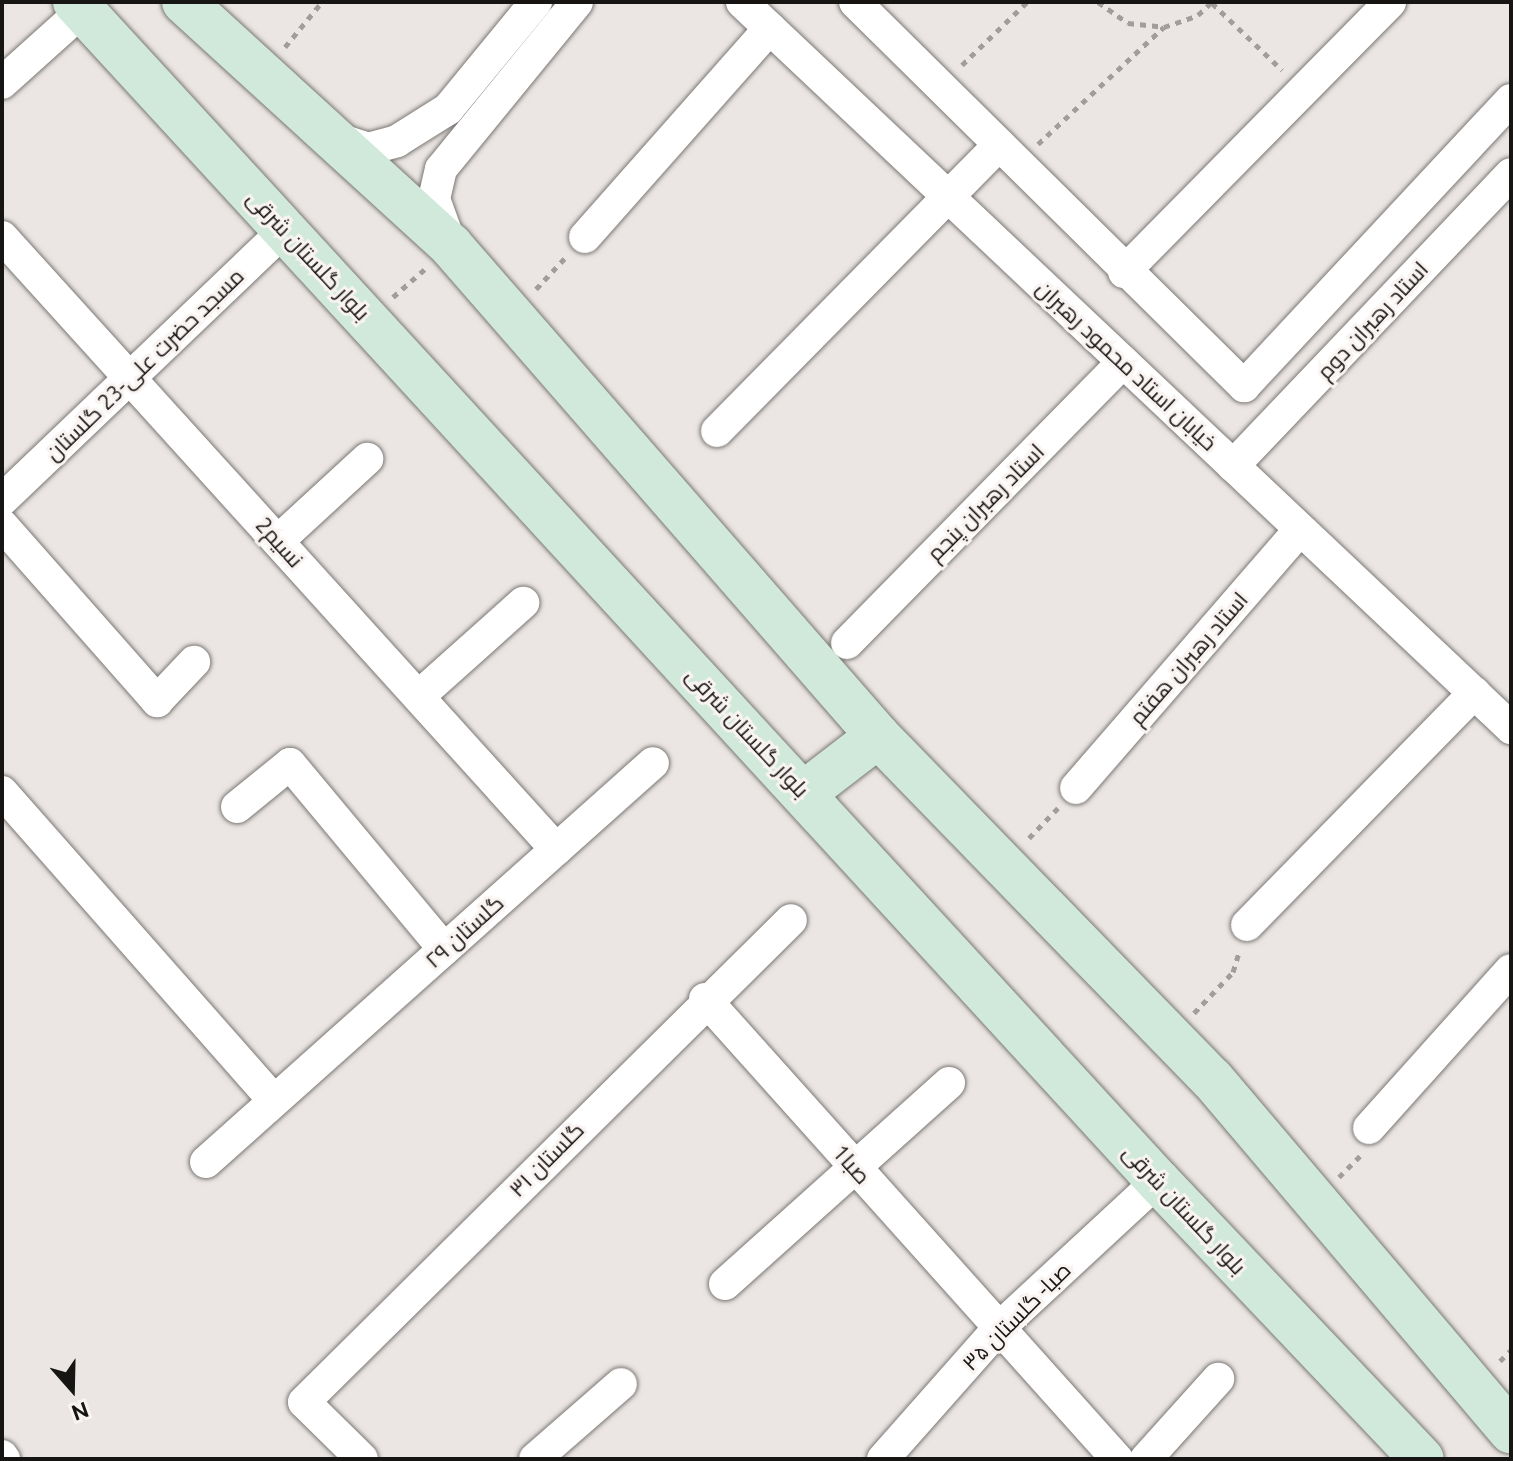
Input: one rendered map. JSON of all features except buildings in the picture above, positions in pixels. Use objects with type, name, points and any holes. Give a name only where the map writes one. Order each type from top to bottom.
[{"type":"main road","points":[[184,2],[341,140],[451,246],[878,736],[1171,1036],[1511,1431]]},
{"type":"main road","name":"بلوار گلستان شرقی","points":[[79,6],[1158,1181],[1422,1459]]},
{"type":"main road","points":[[804,793],[878,736]]},
{"type":"street","points":[[341,140],[368,149],[397,141],[448,109],[536,2]]},
{"type":"street","points":[[451,246],[434,199],[441,169],[577,2]]},
{"type":"street","name":"خیابان استاد محمود رهبران","points":[[742,2],[1511,728]]},
{"type":"street","points":[[855,2],[1124,272],[1244,386],[1511,100]]},
{"type":"street","points":[[1124,272],[1390,2]]},
{"type":"street","points":[[2,83],[79,6]]},
{"type":"street","points":[[585,237],[770,28]]},
{"type":"street","points":[[717,431],[950,197],[1008,153]]},
{"type":"street","name":"استاد رهبران دوم","points":[[1233,466],[1511,174]]},
{"type":"street","name":"مسجد حضرت علی-23 گلستان","points":[[2,500],[286,229]]},
{"type":"street","name":"نسیم2","points":[[2,237],[132,376],[556,849]]},
{"type":"street","name":"استاد رهبران پنجم","points":[[847,643],[1123,362]]},
{"type":"street","points":[[279,540],[367,459]]},
{"type":"street","points":[[2,525],[157,701],[194,662]]},
{"type":"street","name":"استاد رهبران هفتم","points":[[1076,788],[1300,529]]},
{"type":"street","points":[[419,696],[523,603]]},
{"type":"street","points":[[1247,925],[1474,693]]},
{"type":"street","name":"گلستان ۲۹","points":[[206,1162],[653,763]]},
{"type":"street","points":[[237,807],[290,764],[444,949]]},
{"type":"street","points":[[2,792],[274,1100]]},
{"type":"street","name":"گلستان ۳۱","points":[[362,1459],[304,1402],[705,999],[791,920]]},
{"type":"street","points":[[1369,1128],[1511,970]]},
{"type":"street","name":"صبا1","points":[[705,999],[1117,1459]]},
{"type":"street","points":[[725,1284],[858,1170],[949,1083]]},
{"type":"street","name":"صبا- گلستان ۳۵","points":[[883,1459],[999,1328],[1158,1181]]},
{"type":"street","points":[[1146,1459],[1218,1379]]},
{"type":"street","points":[[535,1459],[621,1384]]},
{"type":"path","points":[[264,72],[322,2]]},
{"type":"path","points":[[941,86],[1027,2]]},
{"type":"path","points":[[1098,2],[1128,23],[1164,27]]},
{"type":"path","points":[[1008,153],[1164,27],[1198,15],[1212,2],[1303,91]]},
{"type":"path","points":[[510,316],[585,237]]},
{"type":"path","points":[[369,319],[451,246]]},
{"type":"path","points":[[1004,865],[1076,788]]},
{"type":"path","points":[[1171,1036],[1233,972],[1247,925]]},
{"type":"path","points":[[1316,1201],[1366,1149],[1369,1128]]}]
